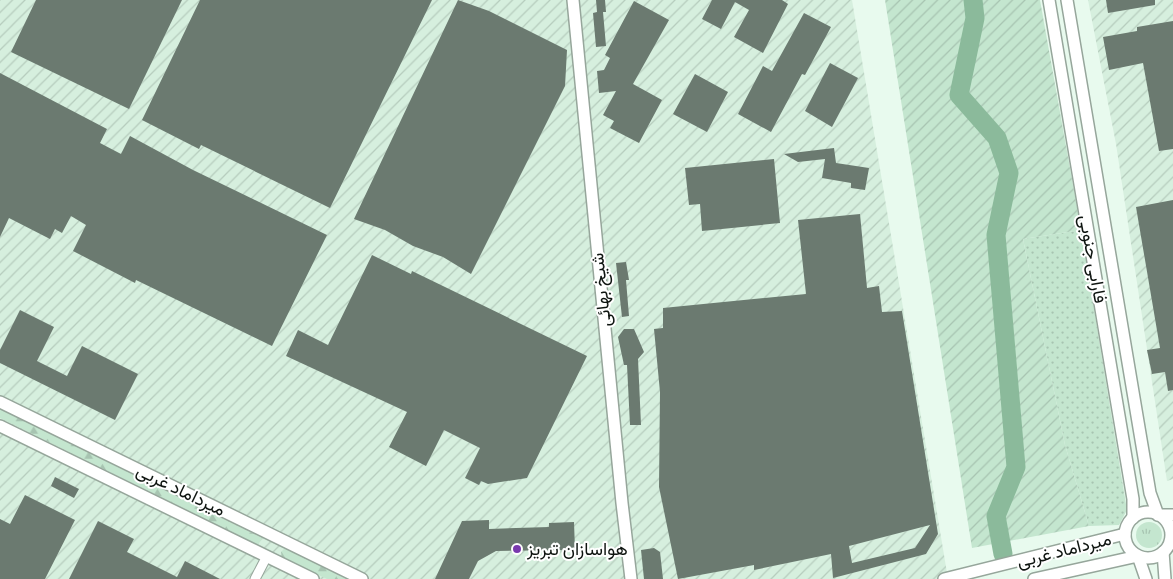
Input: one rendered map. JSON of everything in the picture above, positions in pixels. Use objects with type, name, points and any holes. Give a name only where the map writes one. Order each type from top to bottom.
[{"type":"street","name":"شیخ بهائی","points":[[573,0],[631,579]]},
{"type":"street","name":"فارابی جنوبی","points":[[1049,0],[1133,499],[1133,518]]},
{"type":"street","name":"فارابی جنوبی","points":[[1067,0],[1150,493],[1158,515]]},
{"type":"street","name":"میرداماد غربی","points":[[0,402],[362,579]]},
{"type":"street","name":"میرداماد غربی","points":[[0,426],[313,579]]},
{"type":"street","points":[[1146,579],[1138,556],[1128,547],[1125,534],[1133,518],[1145,513],[1173,515]]},
{"type":"street","points":[[1158,515],[1164,519],[1171,531],[1165,579]]},
{"type":"street","name":"میرداماد غربی","points":[[944,579],[964,577],[1125,534]]},
{"type":"street","points":[[1138,556],[1151,558],[1168,547]]},
{"type":"street","points":[[255,579],[267,556]]},
{"type":"street","name":"میرداماد غربی","points":[[1034,579],[1138,556]]},
{"type":"shaded area","points":[[0,0],[852,0],[948,579],[0,579]]},
{"type":"shaded area","points":[[1088,0],[1173,0],[1173,479],[1167,481],[1116,144]]},
{"type":"green space","points":[[885,0],[1040,0],[1081,230],[1023,239],[1065,445],[1089,526],[972,548]]},
{"type":"green space","points":[[1081,230],[1127,510],[1119,525],[1089,526],[1065,445],[1023,239]]},
{"type":"green space","points":[[0,409],[262,538],[258,545],[0,418]]},
{"type":"green space","points":[[1149,522],[1158,526],[1162,535],[1158,544],[1149,548],[1140,544],[1136,535],[1140,526]]},
{"type":"green space","points":[[284,549],[290,550],[346,579],[327,579],[282,558],[281,552]]},
{"type":"building","points":[[36,0],[182,0],[129,109],[11,52]]},
{"type":"building","points":[[200,0],[432,0],[330,208],[201,145],[199,149],[142,120]]},
{"type":"building","points":[[458,0],[489,11],[567,50],[565,86],[471,274],[443,257],[413,246],[385,230],[354,219]]},
{"type":"building","points":[[596,0],[605,0],[606,12],[603,12],[606,46],[596,47],[593,13],[597,12]]},
{"type":"building","points":[[712,0],[782,0],[788,4],[763,53],[734,37],[749,10],[735,2],[721,29],[702,19]]},
{"type":"building","points":[[1106,0],[1155,0],[1155,5],[1108,13]]},
{"type":"building","points":[[634,1],[669,20],[633,84],[662,100],[639,143],[610,128],[614,121],[603,115],[616,91],[599,93],[597,71],[604,70],[610,58],[605,55]]},
{"type":"building","points":[[804,13],[831,27],[805,75],[802,74],[771,132],[738,114],[763,66],[772,71]]},
{"type":"building","points":[[1173,21],[1173,149],[1159,151],[1143,63],[1109,70],[1103,37],[1137,31],[1137,27]]},
{"type":"building","points":[[830,63],[858,78],[832,127],[805,111]]},
{"type":"building","points":[[0,73],[107,129],[100,143],[121,154],[130,136],[193,170],[327,235],[272,346],[136,280],[135,283],[73,251],[86,225],[71,216],[62,233],[55,229],[50,239],[9,218],[0,237]]},
{"type":"building","points":[[695,74],[728,92],[707,132],[673,114]]},
{"type":"building","points":[[834,148],[836,163],[869,168],[865,190],[851,188],[851,183],[822,178],[825,159],[798,162],[784,154]]},
{"type":"building","points":[[774,159],[780,223],[702,231],[700,204],[689,205],[685,168]]},
{"type":"building","points":[[1173,200],[1173,390],[1168,391],[1165,372],[1152,374],[1147,350],[1160,348],[1136,207]]},
{"type":"building","points":[[860,214],[867,288],[879,286],[882,312],[902,311],[938,534],[926,554],[833,578],[831,554],[754,570],[754,565],[678,579],[659,487],[660,392],[654,329],[663,328],[663,308],[806,294],[798,220]],"holes":[[[930,525],[915,548],[852,563],[849,546]]]},
{"type":"building","points":[[372,255],[411,274],[412,271],[587,356],[527,478],[488,484],[481,481],[479,485],[465,478],[480,448],[444,430],[426,466],[389,447],[407,412],[286,356],[298,330],[328,345]]},
{"type":"building","points":[[626,262],[629,280],[626,280],[629,316],[622,317],[616,263]]},
{"type":"building","points":[[20,310],[54,327],[37,361],[67,376],[82,346],[138,374],[115,420],[0,363],[0,350]]},
{"type":"building","points":[[624,329],[634,329],[644,352],[638,359],[641,425],[630,425],[627,365],[624,365],[618,337]]},
{"type":"building","points":[[55,477],[79,489],[74,498],[51,486]]},
{"type":"building","points":[[25,495],[75,520],[45,579],[0,579],[0,519],[10,524]]},
{"type":"building","name":"هواسازان تبریز","points":[[489,520],[489,529],[549,527],[549,523],[574,522],[575,550],[496,551],[478,561],[469,579],[435,579],[462,521]]},
{"type":"building","points":[[98,521],[134,539],[127,552],[177,577],[185,561],[220,579],[69,579]]},
{"type":"building","points":[[654,548],[660,552],[663,579],[644,579],[641,550]]},
{"type":"waterway","points":[[973,0],[975,18],[959,95],[997,138],[1009,173],[996,235],[1016,467],[996,516],[1003,554]]},
{"type":"place","name":"هواسازان تبریز","points":[[517,549]]}]
